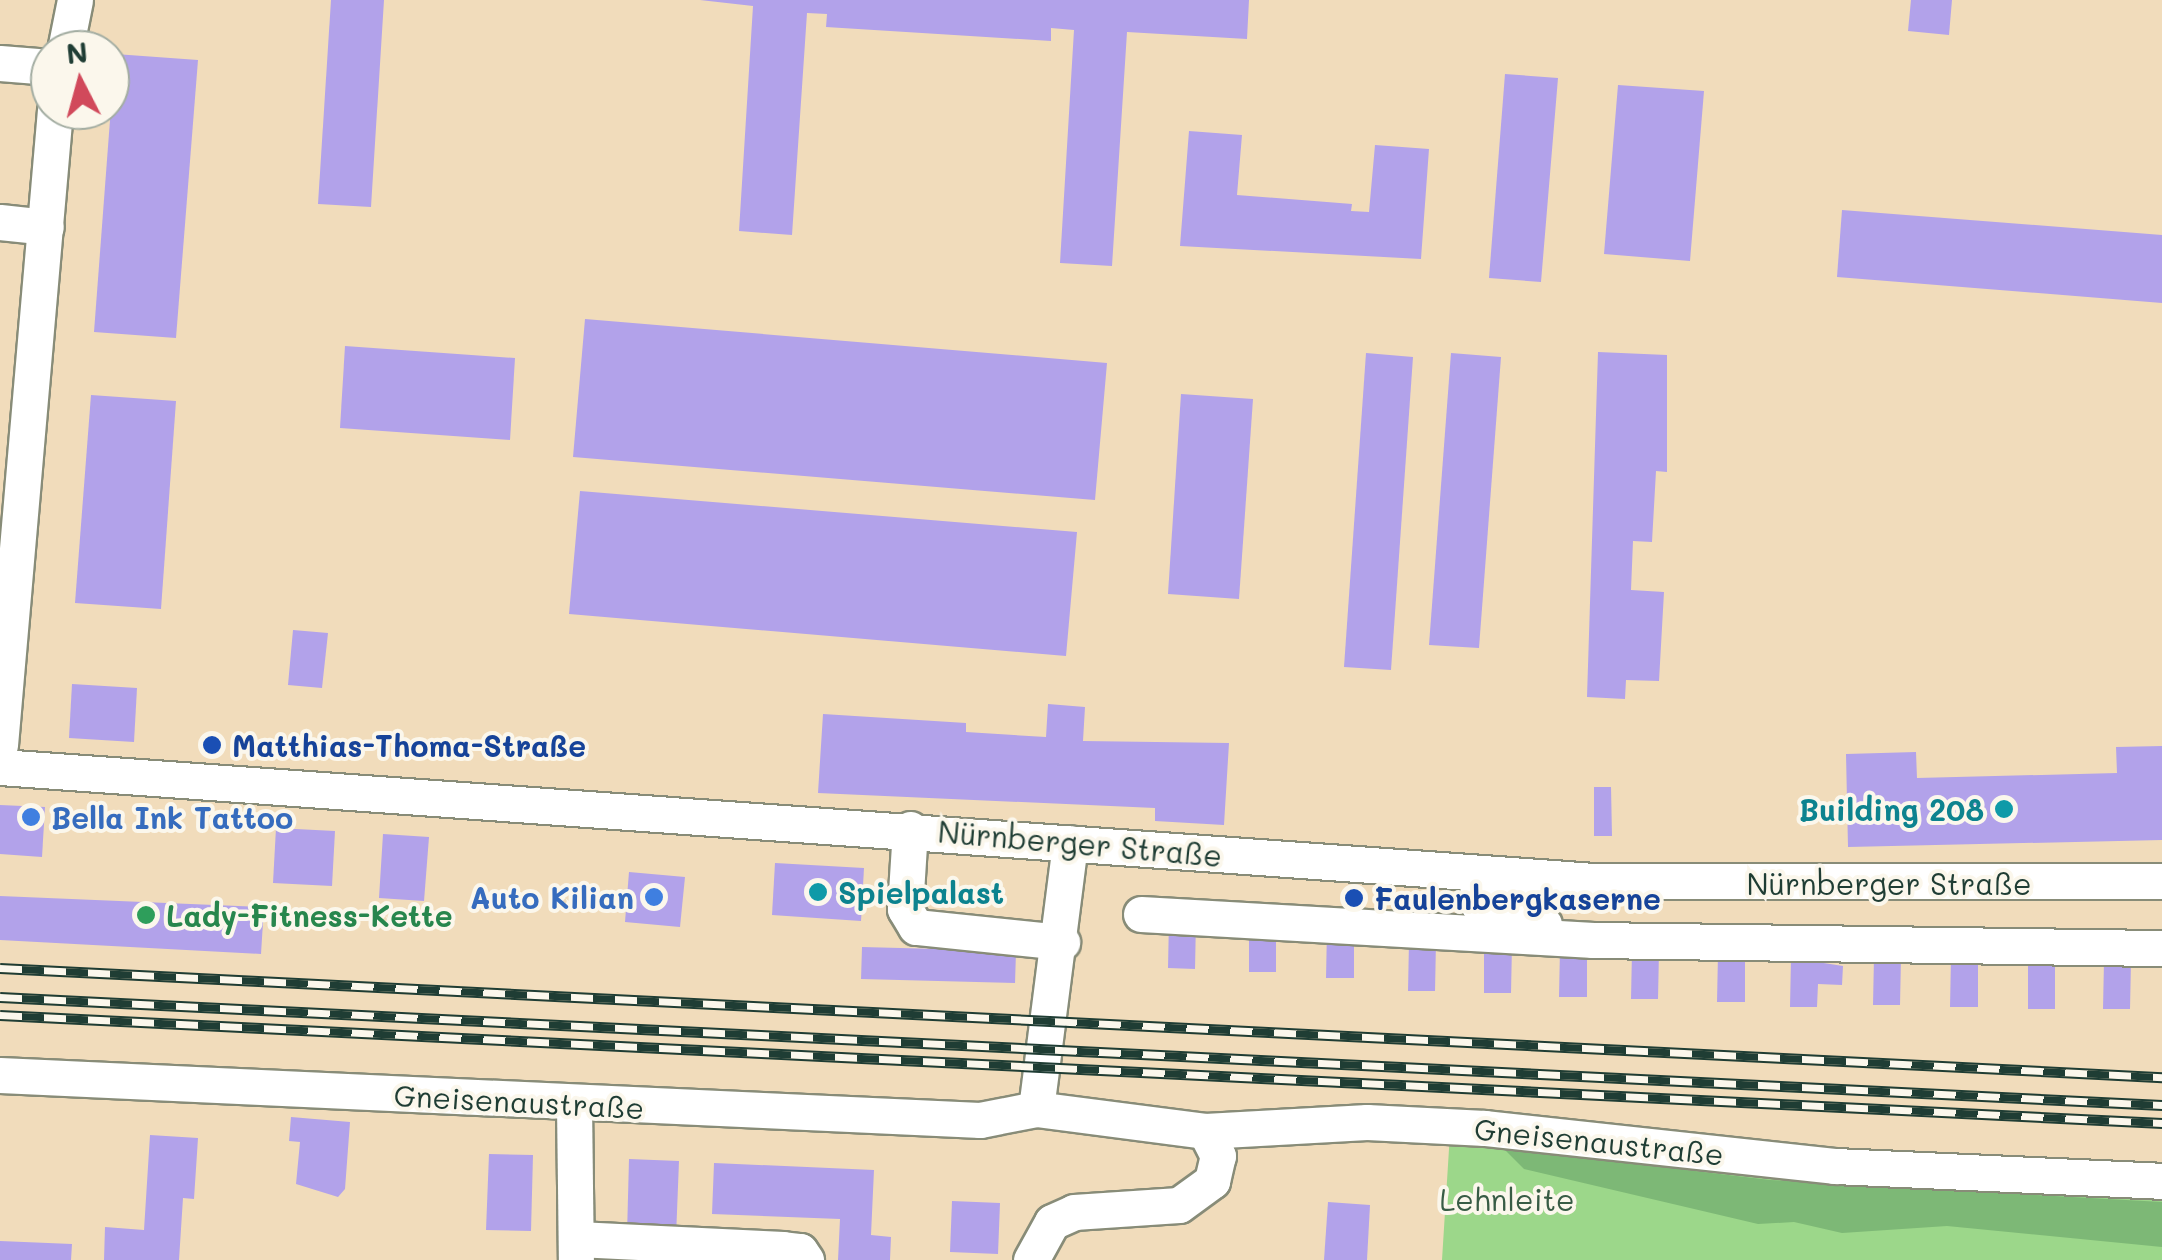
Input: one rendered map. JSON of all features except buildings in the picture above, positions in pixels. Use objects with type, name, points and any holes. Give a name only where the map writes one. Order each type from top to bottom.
[{"type":"street","points":[[68,30],[75,0]]},
{"type":"street","points":[[0,63],[30,65]]},
{"type":"street","points":[[0,746],[53,130]]},
{"type":"street","points":[[0,222],[46,227]]},
{"type":"street","name":"Nürnberger Straße","points":[[0,767],[1477,874],[1787,884],[2162,881]]},
{"type":"street","points":[[910,830],[904,909],[916,927],[1062,942]]},
{"type":"street","points":[[1036,1110],[1062,942],[1070,844]]},
{"type":"street","points":[[1477,874],[1478,904],[1593,940]]},
{"type":"street","points":[[1141,914],[1593,940],[2162,948]]},
{"type":"street","name":"Gneisenaustraße","points":[[0,1076],[995,1120],[1036,1110],[1205,1130],[1367,1122],[1485,1128],[1835,1166],[2162,1181]]},
{"type":"street","points":[[574,1104],[577,1250],[783,1249],[800,1251],[806,1260]]},
{"type":"street","points":[[1031,1260],[1052,1222],[1074,1212],[1179,1205],[1212,1181],[1218,1156],[1205,1130]]},
{"type":"green space","name":"Lehnleite","points":[[1450,1133],[2162,1196],[2162,1260],[1442,1260]]},
{"type":"green space","points":[[1503,1148],[1770,1180],[2162,1202],[2162,1247],[1947,1226],[1842,1233],[1794,1222],[1758,1224],[1524,1169]]},
{"type":"railway","points":[[0,968],[2162,1077]]},
{"type":"railway","points":[[0,997],[2162,1105]]},
{"type":"railway","points":[[0,1015],[2162,1123]]},
{"type":"place","name":"Matthias-Thoma-Straße","points":[[212,745]]},
{"type":"place","name":"Building 208","points":[[2004,809]]},
{"type":"place","name":"Bella Ink Tattoo","points":[[31,817]]},
{"type":"place","name":"Spielpalast","points":[[818,892]]},
{"type":"place","name":"Auto Kilian","points":[[654,897]]},
{"type":"place","name":"Faulenbergkaserne","points":[[1354,898]]},
{"type":"place","name":"Lady-Fitness-Kette","points":[[146,915]]}]
